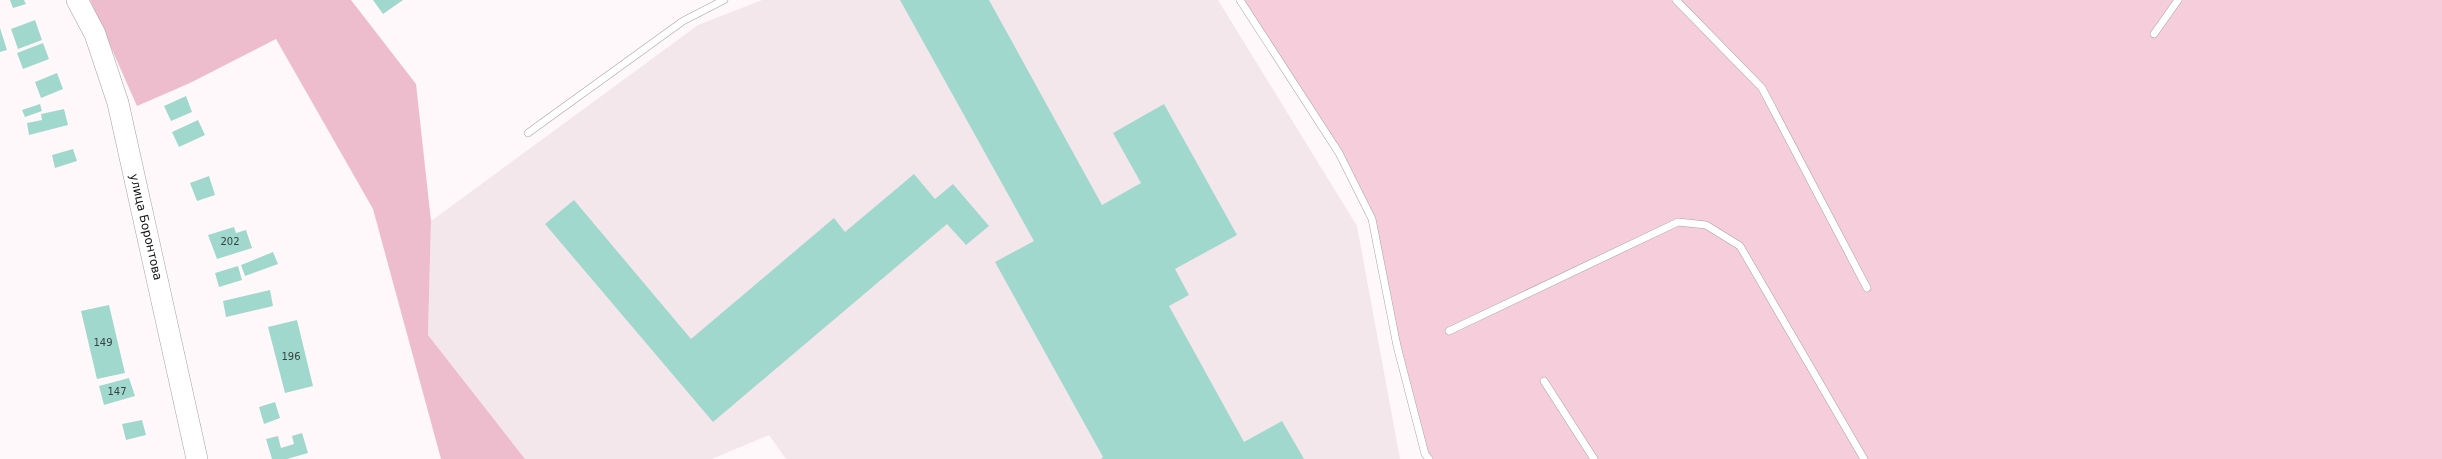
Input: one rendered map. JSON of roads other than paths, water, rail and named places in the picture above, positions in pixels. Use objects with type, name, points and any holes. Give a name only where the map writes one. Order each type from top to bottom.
[{"type":"street","name":"улица Боронтова","points":[[77,0],[95,34],[118,103],[197,459]]},
{"type":"lane","points":[[528,133],[682,21],[724,0]]},
{"type":"lane","points":[[1240,0],[1338,153],[1372,219],[1397,346],[1425,454],[1429,459]]},
{"type":"lane","points":[[1676,0],[1762,88],[1867,288]]},
{"type":"lane","points":[[2154,34],[2178,0]]},
{"type":"lane","points":[[1449,331],[1678,222],[1706,225],[1740,246],[1864,459]]},
{"type":"lane","points":[[1544,381],[1594,459]]}]
